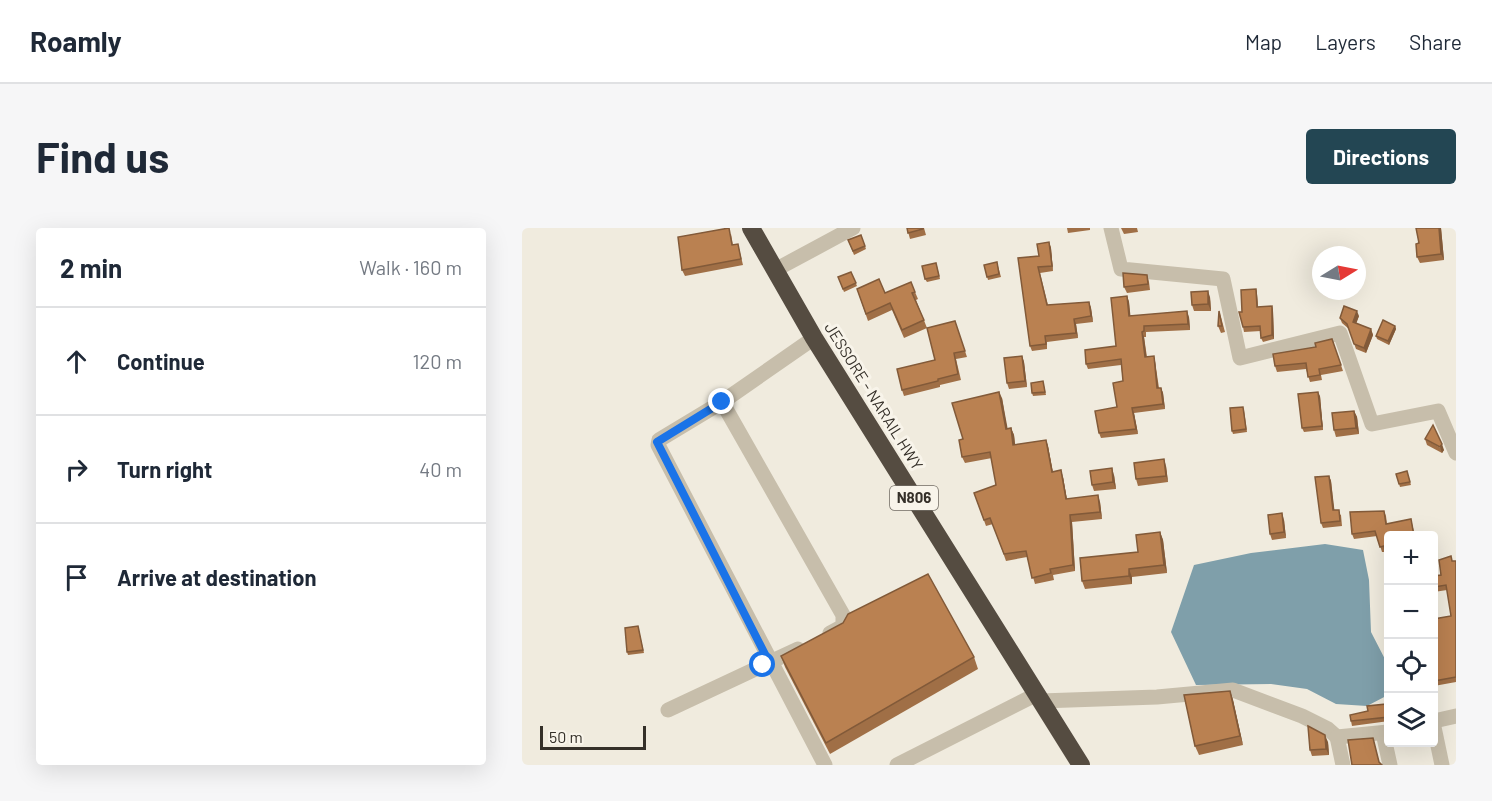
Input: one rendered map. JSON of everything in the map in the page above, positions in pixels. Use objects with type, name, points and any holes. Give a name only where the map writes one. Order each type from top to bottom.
[{"type":"highway","name":"JESSORE - NARAIL HWY","points":[[751,228],[814,338],[1082,765]]},
{"type":"street","points":[[775,270],[853,228]]},
{"type":"street","points":[[1111,228],[1121,269],[1223,279],[1240,358],[1340,333],[1372,424],[1438,411],[1456,453]]},
{"type":"street","points":[[814,338],[722,402],[657,442],[770,664],[825,765]]},
{"type":"street","points":[[669,710],[758,667],[770,664],[843,626],[845,621],[722,402]]},
{"type":"street","points":[[897,765],[1039,698],[1157,697],[1233,690],[1302,716],[1328,729],[1337,737],[1343,765]]},
{"type":"street","points":[[1438,720],[1456,716]]},
{"type":"street","points":[[1337,737],[1384,732]]},
{"type":"street","points":[[1438,746],[1442,765]]},
{"type":"street","points":[[1388,747],[1390,765]]},
{"type":"water","points":[[1325,544],[1363,550],[1369,580],[1371,632],[1384,657],[1384,697],[1367,706],[1336,704],[1307,689],[1271,684],[1196,685],[1171,632],[1194,565],[1251,553]]},
{"type":"building","points":[[729,228],[732,245],[738,244],[741,259],[682,270],[678,237]]},
{"type":"building","points":[[907,228],[923,228],[923,229],[908,233]]},
{"type":"building","points":[[1416,228],[1439,228],[1441,254],[1417,257],[1416,244],[1419,243]]},
{"type":"building","points":[[861,235],[865,246],[853,251],[848,240]]},
{"type":"building","points":[[1049,242],[1052,266],[1038,267],[1047,305],[1089,302],[1091,316],[1074,319],[1076,333],[1045,336],[1046,344],[1030,346],[1018,258],[1039,256],[1037,244]]},
{"type":"building","points":[[997,262],[999,274],[987,277],[984,265]]},
{"type":"building","points":[[936,263],[939,276],[925,279],[922,266]]},
{"type":"building","points":[[851,272],[856,283],[843,289],[838,277]]},
{"type":"building","points":[[1123,273],[1147,275],[1148,284],[1124,287]]},
{"type":"building","points":[[879,279],[885,293],[911,282],[915,292],[912,293],[924,320],[902,330],[890,303],[866,314],[857,289]]},
{"type":"building","points":[[1256,289],[1257,307],[1272,306],[1272,335],[1261,338],[1260,326],[1243,327],[1239,312],[1242,312],[1241,290]]},
{"type":"building","points":[[1208,291],[1208,304],[1192,305],[1191,292]]},
{"type":"building","points":[[1127,296],[1129,316],[1187,311],[1188,324],[1144,326],[1142,332],[1145,357],[1154,356],[1157,388],[1161,388],[1163,404],[1132,408],[1136,429],[1099,433],[1095,411],[1117,407],[1113,383],[1123,381],[1121,359],[1086,364],[1085,350],[1116,346],[1111,298]]},
{"type":"building","points":[[1344,306],[1357,311],[1353,322],[1371,329],[1364,348],[1354,344],[1347,324],[1340,318]]},
{"type":"building","points":[[1219,311],[1222,326],[1218,326]]},
{"type":"building","points":[[1383,320],[1395,326],[1388,341],[1376,336]]},
{"type":"building","points":[[955,321],[965,351],[954,353],[958,374],[902,390],[897,369],[935,360],[927,328]]},
{"type":"building","points":[[1332,339],[1341,365],[1319,369],[1320,375],[1308,377],[1306,363],[1275,366],[1273,354],[1316,347],[1315,343]]},
{"type":"building","points":[[1022,356],[1025,381],[1007,383],[1004,358]]},
{"type":"building","points":[[1043,381],[1045,392],[1032,393],[1031,383]]},
{"type":"building","points":[[999,392],[1006,429],[1011,428],[1013,445],[1046,440],[1052,472],[1061,470],[1066,499],[1098,495],[1100,512],[1070,515],[1073,565],[1050,569],[1051,573],[1032,578],[1026,551],[1004,554],[990,518],[984,520],[974,493],[996,485],[990,452],[962,457],[959,440],[963,439],[952,403]]},
{"type":"building","points":[[1318,392],[1322,426],[1302,428],[1298,394]]},
{"type":"building","points":[[1243,407],[1246,429],[1232,431],[1230,408]]},
{"type":"building","points":[[1354,411],[1356,428],[1334,430],[1332,413]]},
{"type":"building","points":[[1433,425],[1442,444],[1440,447],[1425,439]]},
{"type":"building","points":[[1164,459],[1166,476],[1136,479],[1134,463]]},
{"type":"building","points":[[1112,468],[1113,482],[1092,485],[1090,471]]},
{"type":"building","points":[[1407,471],[1410,482],[1399,484],[1396,474]]},
{"type":"building","points":[[1329,476],[1333,510],[1339,510],[1340,521],[1321,523],[1315,477]]},
{"type":"building","points":[[1384,511],[1386,524],[1411,519],[1413,531],[1384,531],[1384,546],[1380,547],[1375,531],[1352,534],[1350,512]]},
{"type":"building","points":[[1282,513],[1284,532],[1270,534],[1268,515]]},
{"type":"building","points":[[1160,532],[1164,565],[1129,569],[1129,576],[1082,581],[1080,558],[1138,552],[1136,535]]},
{"type":"building","points":[[1451,556],[1452,561],[1456,561],[1456,677],[1438,680],[1438,618],[1451,616],[1446,585],[1438,586],[1438,575],[1441,575],[1439,560]]},
{"type":"building","points":[[928,574],[974,657],[826,743],[781,656],[843,623],[848,614]]},
{"type":"building","points":[[638,626],[643,650],[627,652],[625,628]]},
{"type":"building","points":[[1230,691],[1240,736],[1195,746],[1184,695]]},
{"type":"building","points":[[1384,704],[1384,718],[1351,721],[1350,715],[1368,711],[1367,706]]},
{"type":"building","points":[[1308,726],[1325,735],[1326,749],[1310,750]]},
{"type":"building","points":[[1373,738],[1379,762],[1382,765],[1352,765],[1348,740]]},
{"type":"route","points":[[722,402],[657,442],[770,664],[763,665]]}]
